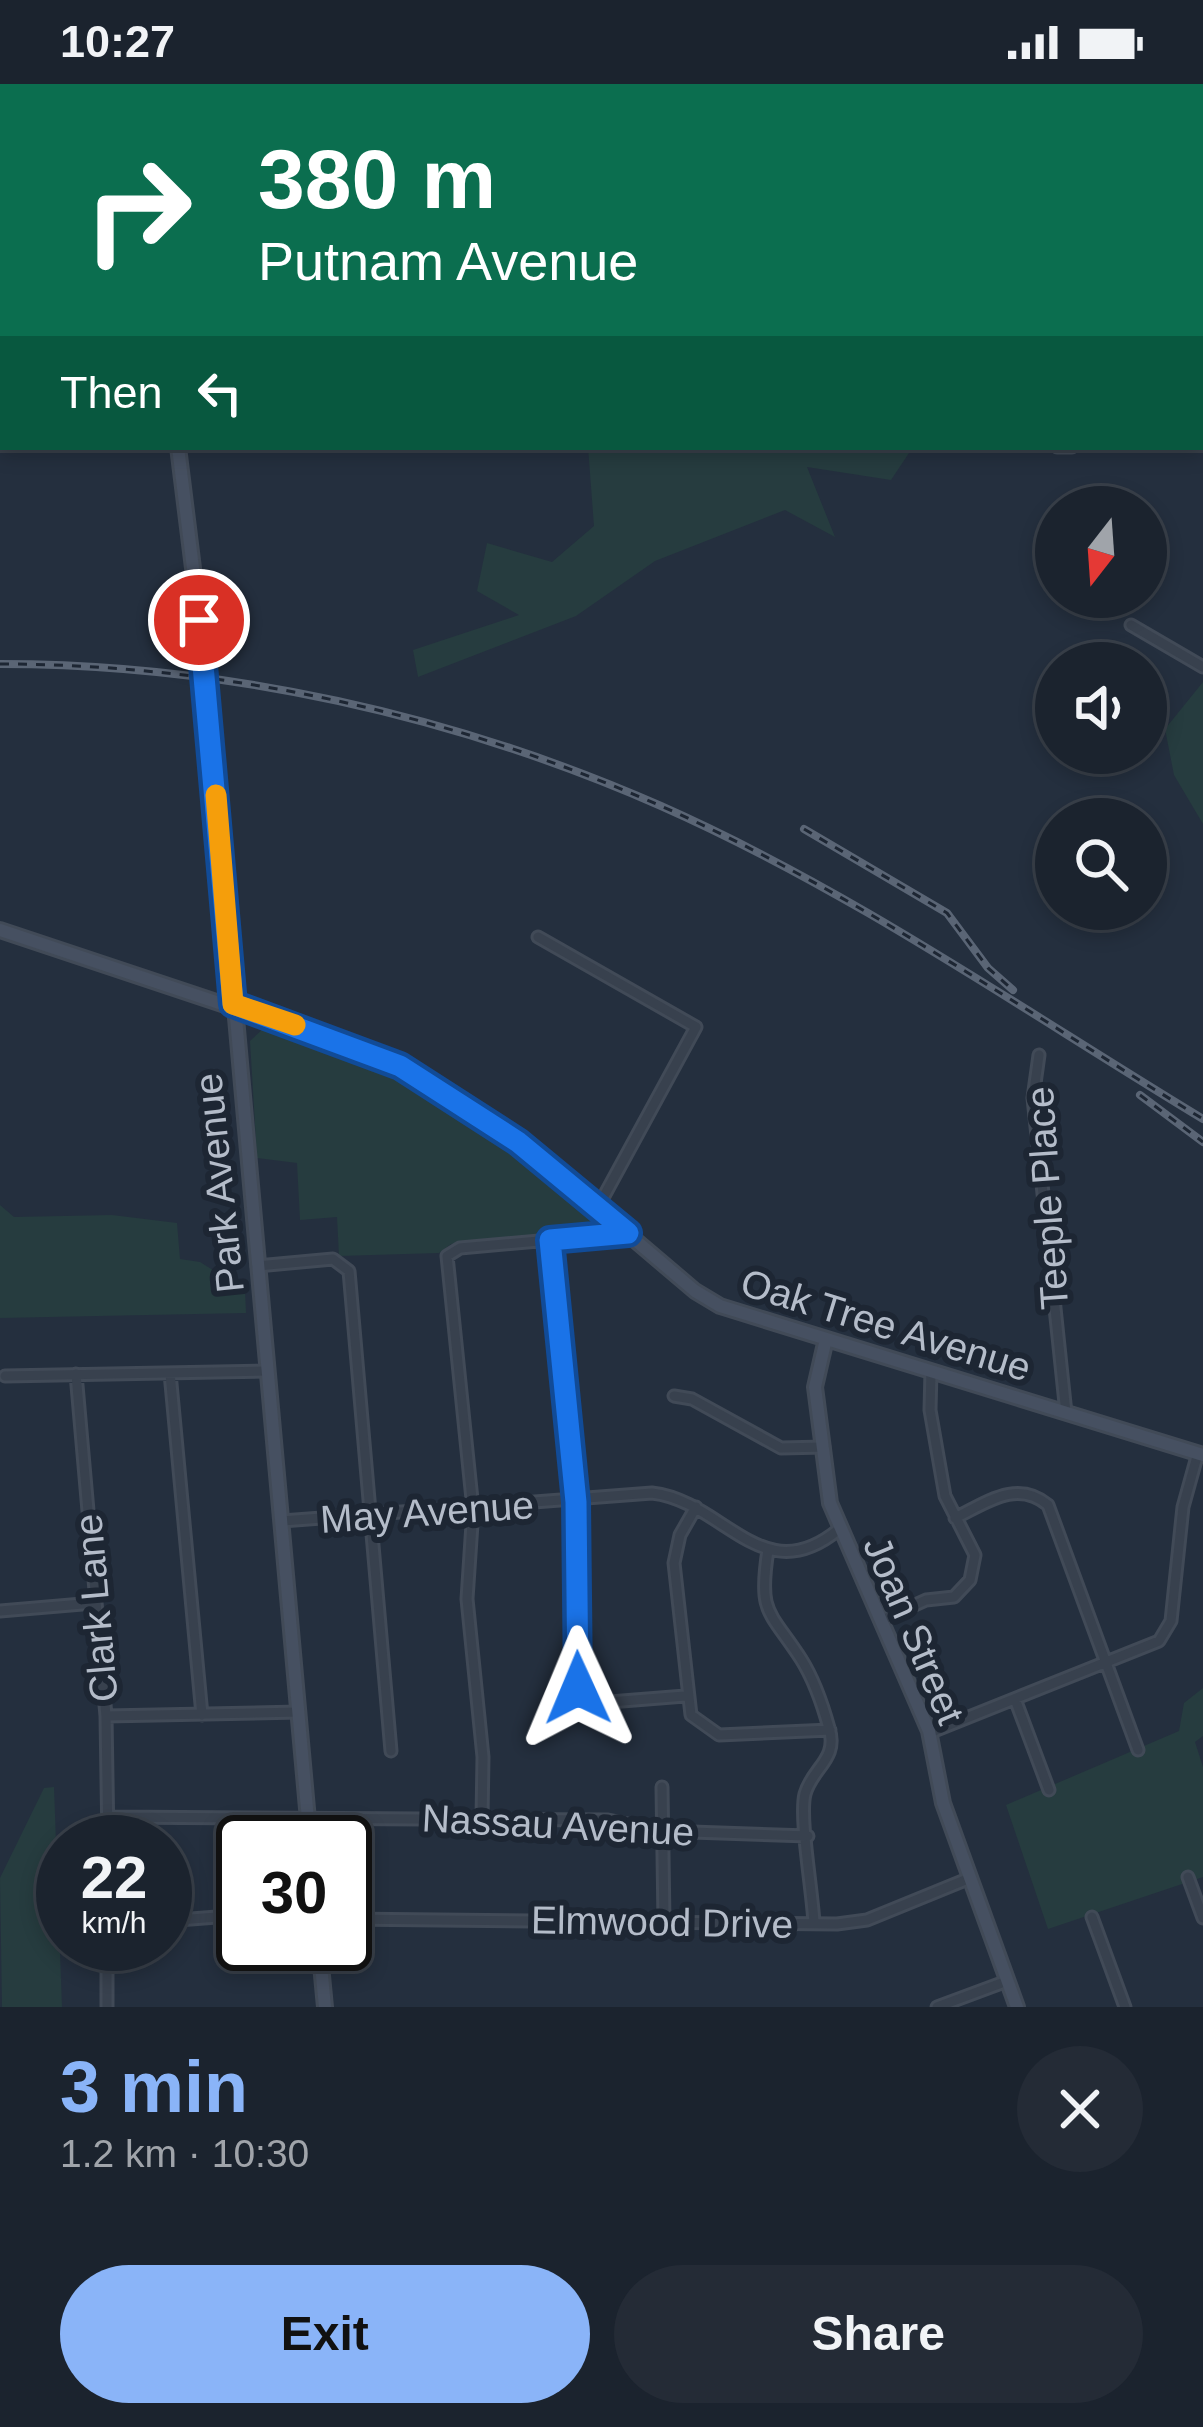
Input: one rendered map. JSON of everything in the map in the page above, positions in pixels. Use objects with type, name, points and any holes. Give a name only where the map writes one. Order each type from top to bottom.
[{"type":"street","name":"Park Avenue","points":[[178,450],[204,657],[308,1815]]},
{"type":"street","points":[[1131,625],[1203,667]]},
{"type":"street","name":"Oak Tree Avenue","points":[[0,929],[233,1004],[400,1066],[518,1142],[710,1300],[1201,1454]]},
{"type":"street","points":[[538,938],[696,1027],[598,1207]]},
{"type":"street","name":"Teeple Place","points":[[1039,1055],[1033,1098],[1066,1412]]},
{"type":"street","points":[[482,1819],[483,1756],[467,1599],[473,1509],[446,1268],[453,1250],[628,1233]]},
{"type":"street","points":[[550,1240],[576,1502],[578,1688],[597,1703],[685,1696]]},
{"type":"street","points":[[257,1266],[333,1259],[346,1264],[373,1515],[391,1751]]},
{"type":"street","name":"Joan Street","points":[[826,1339],[815,1387],[838,1530],[884,1619],[929,1733],[943,1803],[1017,2007]]},
{"type":"street","points":[[5,1376],[267,1370]]},
{"type":"street","points":[[884,1619],[926,1600],[954,1598],[965,1588],[975,1556],[945,1496],[933,1431],[931,1371]]},
{"type":"street","points":[[170,1373],[202,1714]]},
{"type":"street","name":"Clark Lane","points":[[76,1374],[106,1716],[108,1815]]},
{"type":"street","points":[[674,1396],[692,1399],[781,1448],[824,1447]]},
{"type":"street","points":[[929,1733],[1149,1648],[1171,1621],[1183,1507],[1201,1454]]},
{"type":"street","points":[[955,1519],[1016,1492],[1034,1494],[1048,1505],[1138,1750]]},
{"type":"street","name":"May Avenue","points":[[282,1520],[652,1493],[696,1507],[746,1542],[768,1550]]},
{"type":"street","points":[[696,1507],[680,1535],[674,1563],[685,1696],[696,1722],[719,1735],[830,1730]]},
{"type":"street","points":[[814,1924],[804,1797],[830,1755],[830,1730],[802,1661],[776,1631],[764,1600],[768,1550],[810,1547],[838,1530]]},
{"type":"street","points":[[0,1612],[94,1604]]},
{"type":"street","points":[[1015,1699],[1049,1790]]},
{"type":"street","points":[[106,1716],[299,1712]]},
{"type":"street","points":[[662,1786],[664,1922]]},
{"type":"street","name":"Nassau Avenue","points":[[372,1817],[608,1820],[663,1832],[808,1836]]},
{"type":"street","points":[[1188,1877],[1203,1918]]},
{"type":"street","name":"Elmwood Drive","points":[[372,1919],[814,1924],[867,1920],[970,1878]]},
{"type":"street","points":[[1092,1917],[1125,2007]]},
{"type":"street","points":[[106,2007],[107,1971]]},
{"type":"street","points":[[322,1971],[325,2007]]},
{"type":"street","points":[[937,2007],[1007,1981]]},
{"type":"green space","points":[[588,450],[911,450],[891,480],[807,467],[835,537],[785,510],[655,561],[576,616],[418,677],[413,650],[519,615],[477,591],[487,543],[552,562],[594,526]]},
{"type":"green space","points":[[1203,682],[1203,824],[1174,775],[1167,727]]},
{"type":"green space","points":[[266,1026],[384,1066],[520,1157],[604,1228],[451,1244],[439,1253],[339,1256],[337,1217],[300,1220],[297,1163],[257,1158],[250,1041]]},
{"type":"green space","points":[[0,1205],[14,1217],[112,1215],[177,1223],[180,1259],[200,1262],[245,1290],[246,1313],[0,1318]]},
{"type":"green space","points":[[1203,1688],[1203,1736],[1195,1742],[1203,1767],[1203,1877],[1048,1929],[1006,1805],[1179,1731],[1184,1703]]},
{"type":"green space","points":[[54,1787],[55,1815],[36,1815],[36,1971],[61,1971],[62,2007],[2,2007],[0,1878],[44,1788]]},
{"type":"railway","points":[[0,664],[170,673],[254,685],[420,721],[582,774],[661,806],[801,875],[1203,1119]]},
{"type":"railway","points":[[804,829],[947,913],[988,968],[1013,990]]},
{"type":"railway","points":[[1140,1095],[1203,1142]]},
{"type":"slow traffic","points":[[216,795],[233,1004],[295,1025]]},
{"type":"route","points":[[199,620],[233,1004],[362,1048],[400,1066],[518,1142],[628,1233],[550,1240],[576,1502],[578,1688]]}]
